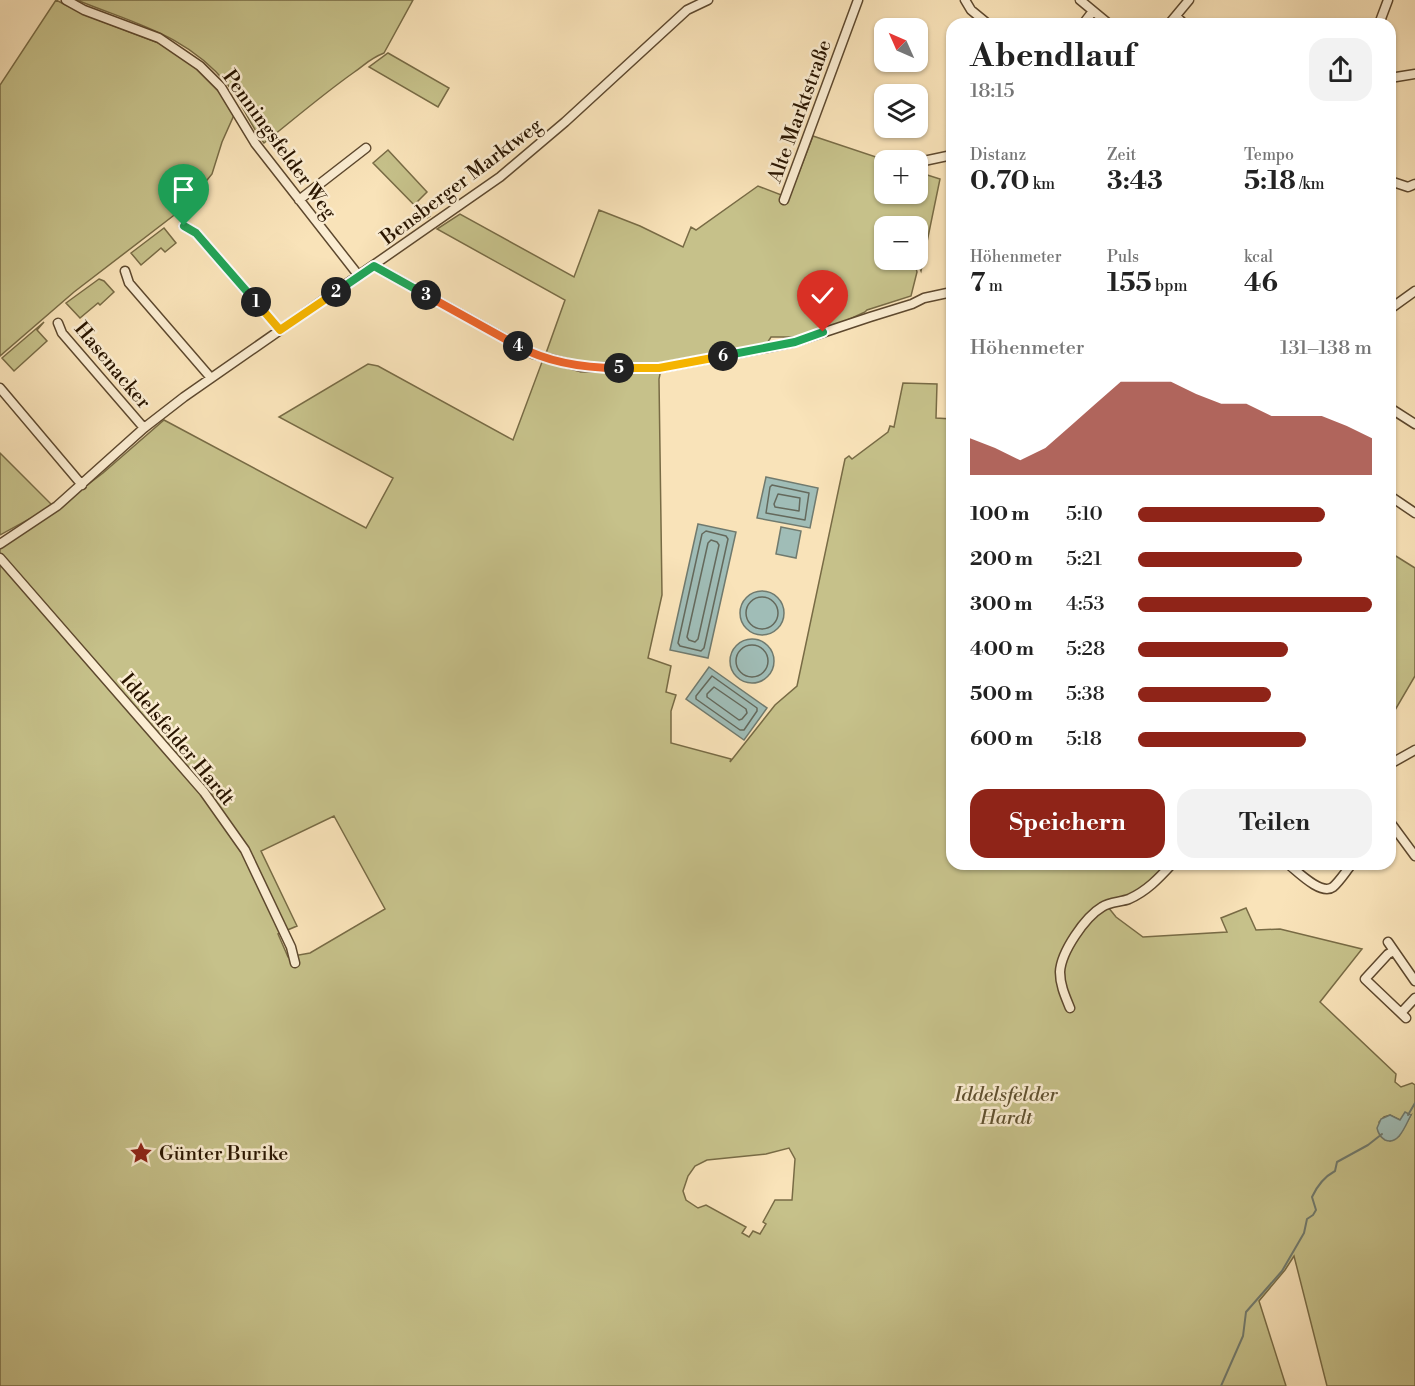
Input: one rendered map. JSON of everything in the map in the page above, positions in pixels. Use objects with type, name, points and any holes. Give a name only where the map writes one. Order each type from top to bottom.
[{"type":"street","name":"Penningsfelder Weg","points":[[66,0],[84,10],[159,38],[200,66],[221,87],[255,144],[359,276]]},
{"type":"street","name":"Alte Marktstraße","points":[[784,200],[858,0]]},
{"type":"street","points":[[966,0],[971,10],[981,18]]},
{"type":"street","points":[[1080,0],[1102,18]]},
{"type":"street","points":[[1176,16],[1189,0]]},
{"type":"street","points":[[1381,18],[1388,0]]},
{"type":"street","name":"Bensberger Marktweg","points":[[0,544],[55,507],[144,428],[211,378],[500,177],[531,153],[687,10],[704,1]]},
{"type":"street","points":[[1088,18],[1093,11]]},
{"type":"street","points":[[1396,77],[1415,74]]},
{"type":"street","points":[[299,200],[366,148]]},
{"type":"street","points":[[928,160],[946,156]]},
{"type":"street","points":[[1396,183],[1408,187],[1415,184]]},
{"type":"street","points":[[184,226],[196,233],[280,330]]},
{"type":"street","points":[[374,266],[533,354],[581,367],[659,368],[795,342],[912,304],[924,298],[946,293]]},
{"type":"street","points":[[125,271],[129,283],[211,378]]},
{"type":"street","points":[[1396,305],[1415,291]]},
{"type":"street","name":"Hasenacker","points":[[58,323],[62,333],[144,428]]},
{"type":"street","points":[[0,388],[82,484]]},
{"type":"street","points":[[1396,412],[1415,424]]},
{"type":"street","points":[[1396,500],[1415,513]]},
{"type":"street","name":"Iddelsfelder Hardt","points":[[0,558],[216,807],[245,850],[283,929],[296,963]]},
{"type":"street","points":[[1396,761],[1415,750]]},
{"type":"street","points":[[1396,831],[1415,856]]},
{"type":"street","points":[[1070,1008],[1062,985],[1061,965],[1080,930],[1103,906],[1128,899],[1145,891],[1166,870]]},
{"type":"street","points":[[1296,870],[1318,887],[1328,889],[1333,887],[1347,870]]},
{"type":"street","points":[[1388,942],[1415,981]]},
{"type":"street","points":[[1394,951],[1388,954],[1365,979],[1403,1015],[1415,998]]},
{"type":"green space","points":[[56,0],[88,16],[164,45],[203,73],[221,94],[234,115],[222,142],[212,174],[195,195],[173,216],[74,292],[0,356],[0,85]]},
{"type":"green space","points":[[77,0],[413,0],[384,53],[341,81],[264,143],[228,85],[195,54],[158,32]]},
{"type":"green space","points":[[388,53],[449,88],[438,107],[369,67]]},
{"type":"green space","points":[[813,136],[874,156],[874,204],[928,204],[928,175],[940,179],[928,237],[928,216],[874,216],[874,270],[916,270],[911,296],[867,310],[839,324],[797,337],[771,337],[766,345],[663,364],[580,364],[545,356],[565,300],[437,229],[460,214],[574,277],[599,210],[640,226],[683,247],[691,227],[696,230],[758,186],[789,198]]},
{"type":"green space","points":[[388,150],[427,192],[417,202],[430,216],[427,218],[373,163]]},
{"type":"green space","points":[[164,228],[176,243],[165,252],[161,248],[141,265],[131,253]]},
{"type":"green space","points":[[99,279],[114,292],[100,305],[98,303],[80,318],[66,303]]},
{"type":"green space","points":[[44,322],[37,330],[47,341],[14,371],[2,358]]},
{"type":"green space","name":"Iddelsfelder Hardt","points":[[542,362],[570,368],[661,369],[659,379],[662,595],[648,658],[671,666],[666,692],[676,695],[671,711],[671,743],[731,759],[730,762],[775,705],[797,686],[845,459],[849,456],[852,459],[888,432],[890,426],[894,427],[903,383],[937,384],[936,418],[946,419],[946,870],[1162,870],[1136,893],[1108,907],[1116,917],[1143,937],[1227,932],[1221,918],[1246,908],[1256,930],[1280,929],[1362,949],[1320,1002],[1396,1074],[1395,1082],[1401,1087],[1412,1083],[1415,1085],[1415,1386],[1327,1386],[1294,1256],[1259,1301],[1286,1386],[0,1386],[0,547],[56,509],[103,473],[164,420],[366,528],[393,478],[279,417],[368,364],[378,366],[513,440]],"holes":[[[334,816],[385,909],[310,953],[288,957],[278,934],[297,926],[261,851]],[[1390,1115],[1400,1120],[1411,1115],[1399,1136],[1390,1141],[1379,1122]],[[789,1148],[795,1159],[792,1200],[775,1200],[763,1222],[766,1224],[760,1234],[753,1231],[749,1237],[742,1233],[746,1227],[706,1205],[698,1208],[686,1200],[683,1191],[688,1176],[695,1166],[707,1160],[766,1154]]]},
{"type":"green space","points":[[0,453],[53,506],[0,535]]},
{"type":"green space","points":[[1396,556],[1415,568],[1415,676],[1396,708]]},
{"type":"water","points":[[766,477],[818,488],[810,528],[757,518]]},
{"type":"water","points":[[698,524],[736,532],[708,658],[670,650]]},
{"type":"water","points":[[781,527],[801,531],[796,558],[776,554]]},
{"type":"water","points":[[762,591],[778,597],[784,613],[778,629],[762,635],[746,629],[740,613],[746,597]]},
{"type":"water","points":[[752,639],[767,646],[774,661],[767,676],[752,683],[737,676],[730,661],[737,646]]},
{"type":"water","points":[[709,667],[767,708],[744,740],[686,699]]},
{"type":"water","points":[[1405,1112],[1411,1115],[1398,1137],[1390,1141],[1382,1138],[1377,1128],[1381,1119],[1390,1115],[1400,1120]]},
{"type":"waterway","points":[[1408,1115],[1415,1103]]},
{"type":"waterway","points":[[1221,1386],[1243,1336],[1246,1312],[1282,1271],[1304,1233],[1307,1219],[1316,1210],[1312,1197],[1316,1189],[1335,1171],[1337,1162],[1368,1145],[1382,1134]]},
{"type":"place","name":"Günter Burike","points":[[141,1153]]},
{"type":"route","points":[[184,226],[196,233],[280,330],[374,266],[533,354],[581,367],[659,368],[795,342],[823,332]]}]
